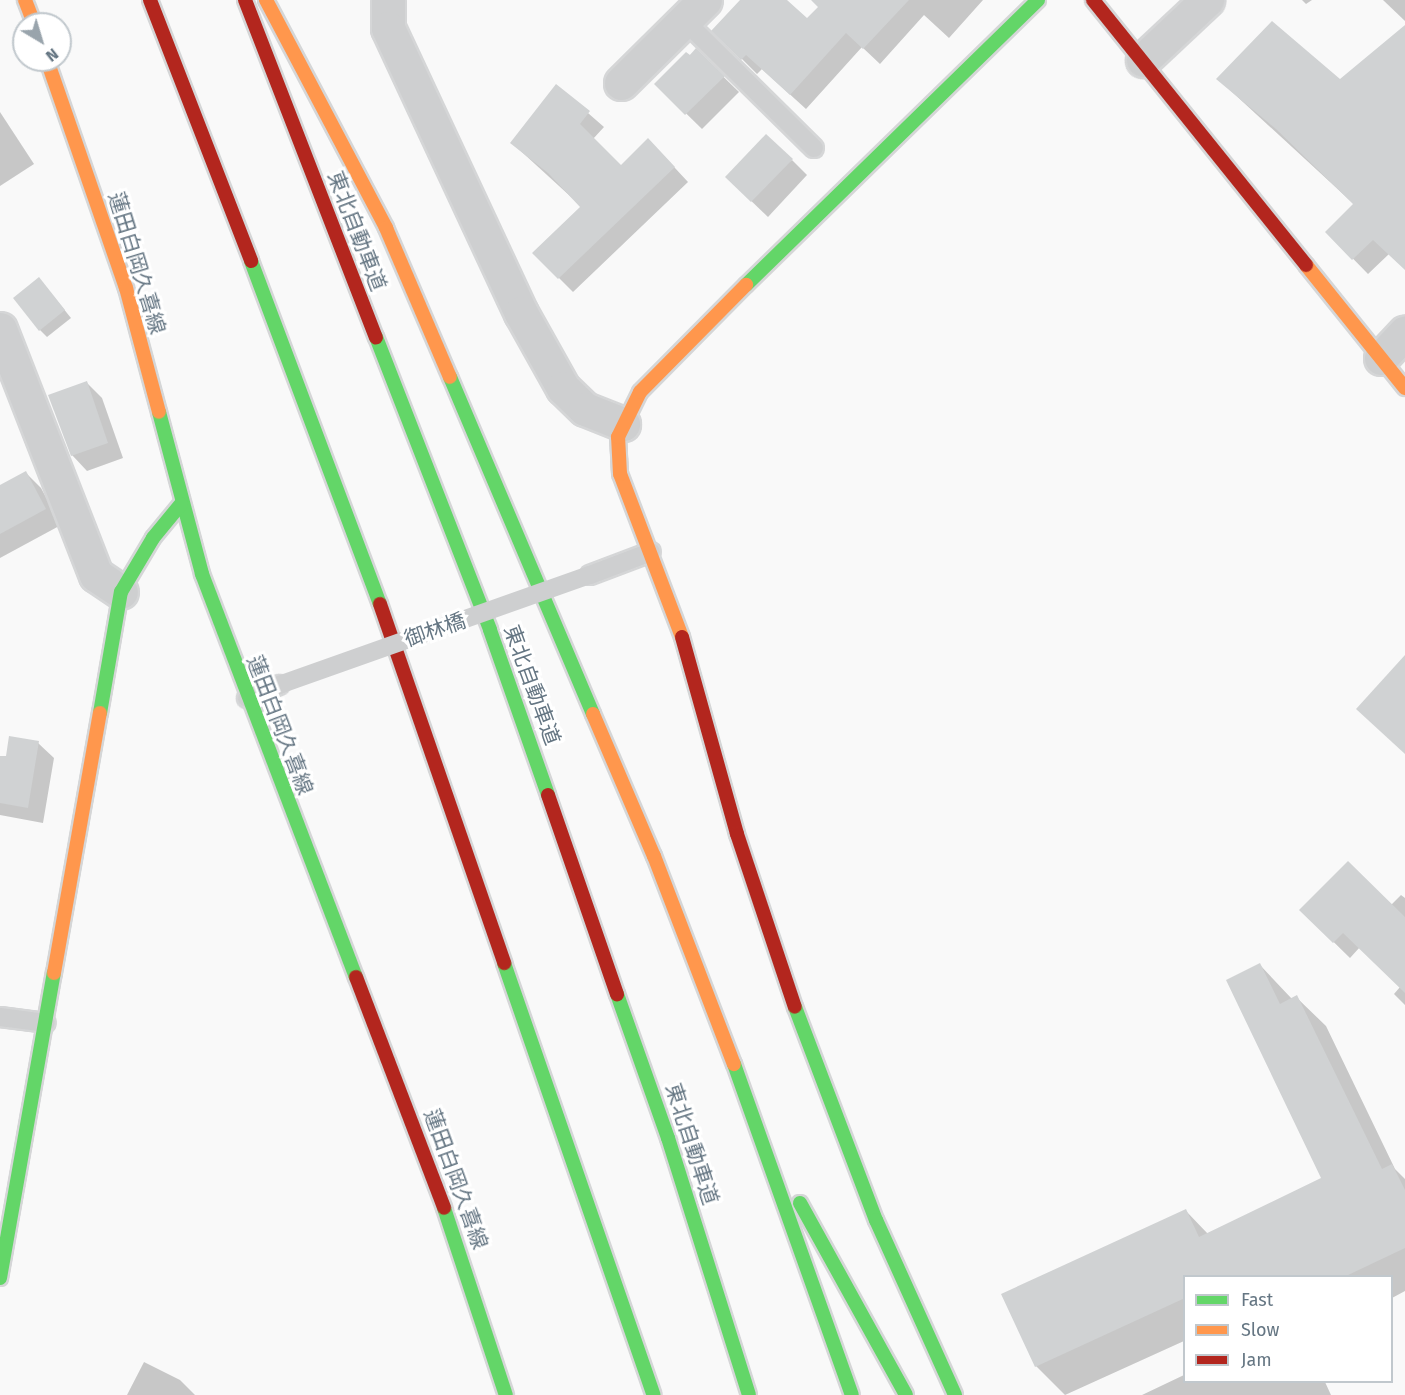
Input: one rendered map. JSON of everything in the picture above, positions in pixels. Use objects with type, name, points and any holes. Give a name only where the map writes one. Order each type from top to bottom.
[{"type":"main road","points":[[150,0],[356,535],[654,1395]]},
{"type":"main road","name":"東北自動車道","points":[[245,0],[494,641],[668,1138],[748,1395]]},
{"type":"main road","points":[[266,0],[386,228],[654,856],[768,1153],[852,1395]]},
{"type":"main road","points":[[955,1395],[876,1220],[800,1020],[737,834],[689,654],[620,474],[618,437],[640,392],[676,354],[1038,0]]},
{"type":"main road","points":[[1093,0],[1405,388]]},
{"type":"main road","name":"蓮田白岡久喜線","points":[[51,72],[126,288],[182,504],[247,698],[417,1132],[506,1395]]},
{"type":"main road","points":[[0,1278],[121,592],[153,538],[182,504]]},
{"type":"main road","points":[[768,1153],[817,1230],[906,1395]]},
{"type":"street","points":[[388,0],[388,28],[521,313],[564,388],[585,408],[623,424]]},
{"type":"street","points":[[1143,60],[1207,0]]},
{"type":"street","points":[[621,83],[695,11]]},
{"type":"street","points":[[0,330],[96,575],[121,592]]},
{"type":"street","points":[[1381,358],[1405,332]]},
{"type":"lane","points":[[695,11],[814,148]]},
{"type":"lane","name":"御林橋","points":[[247,698],[651,552]]},
{"type":"lane","points":[[0,1017],[46,1023]]},
{"type":"building","points":[[740,0],[787,0],[807,18],[818,7],[811,0],[909,0],[863,49],[846,33],[790,95],[746,55],[741,60],[711,31]]},
{"type":"building","points":[[1272,21],[1340,79],[1405,25],[1405,270],[1373,240],[1352,260],[1325,232],[1353,204],[1276,129],[1216,79]]},
{"type":"building","points":[[696,48],[725,76],[685,115],[654,84],[686,52],[690,55]]},
{"type":"building","points":[[556,84],[590,111],[580,124],[621,165],[648,138],[675,167],[558,279],[532,253],[580,207],[548,173],[510,143]]},
{"type":"building","points":[[766,134],[793,159],[751,202],[725,177]]},
{"type":"building","points":[[39,277],[65,310],[39,331],[13,298]]},
{"type":"building","points":[[87,381],[108,443],[71,456],[48,395]]},
{"type":"building","points":[[26,471],[46,509],[0,534],[0,485]]},
{"type":"building","points":[[1405,655],[1405,754],[1356,709]]},
{"type":"building","points":[[9,736],[39,741],[28,808],[0,803],[0,756],[6,756]]},
{"type":"building","points":[[1348,861],[1405,917],[1405,993],[1343,933],[1333,943],[1299,910]]},
{"type":"building","points":[[1260,963],[1280,1004],[1297,995],[1382,1169],[1392,1164],[1405,1190],[1405,1248],[1348,1275],[1183,1275],[1183,1299],[1035,1367],[1001,1294],[1186,1209],[1199,1237],[1321,1178],[1226,980]]},
{"type":"traffic: fast","points":[[746,285],[1038,0]]},
{"type":"traffic: fast","points":[[251,261],[380,604]]},
{"type":"traffic: fast","points":[[376,337],[490,630],[548,795]]},
{"type":"traffic: fast","points":[[450,377],[593,714]]},
{"type":"traffic: fast","points":[[159,412],[202,574],[356,977]]},
{"type":"traffic: fast","points":[[100,713],[121,592],[153,538],[181,504]]},
{"type":"traffic: fast","points":[[504,963],[654,1395]]},
{"type":"traffic: fast","points":[[0,1278],[54,973]]},
{"type":"traffic: fast","points":[[617,994],[668,1138],[749,1395]]},
{"type":"traffic: fast","points":[[795,1007],[876,1220],[955,1395]]},
{"type":"traffic: fast","points":[[734,1064],[852,1395]]},
{"type":"traffic: fast","points":[[800,1203],[906,1395]]},
{"type":"traffic: fast","points":[[444,1208],[506,1395]]},
{"type":"traffic: slow","points":[[25,0],[30,12]]},
{"type":"traffic: slow","points":[[266,0],[386,228],[450,377]]},
{"type":"traffic: slow","points":[[51,72],[126,288],[159,412]]},
{"type":"traffic: slow","points":[[1306,265],[1405,388]]},
{"type":"traffic: slow","points":[[682,637],[620,474],[618,437],[640,392],[746,285]]},
{"type":"traffic: slow","points":[[54,973],[100,713]]},
{"type":"traffic: slow","points":[[593,714],[654,856],[734,1064]]},
{"type":"traffic: jam","points":[[150,0],[251,261]]},
{"type":"traffic: jam","points":[[245,0],[376,337]]},
{"type":"traffic: jam","points":[[1093,0],[1306,265]]},
{"type":"traffic: jam","points":[[380,604],[504,963]]},
{"type":"traffic: jam","points":[[682,637],[737,834],[795,1007]]},
{"type":"traffic: jam","points":[[548,795],[617,994]]},
{"type":"traffic: jam","points":[[356,977],[444,1208]]}]
